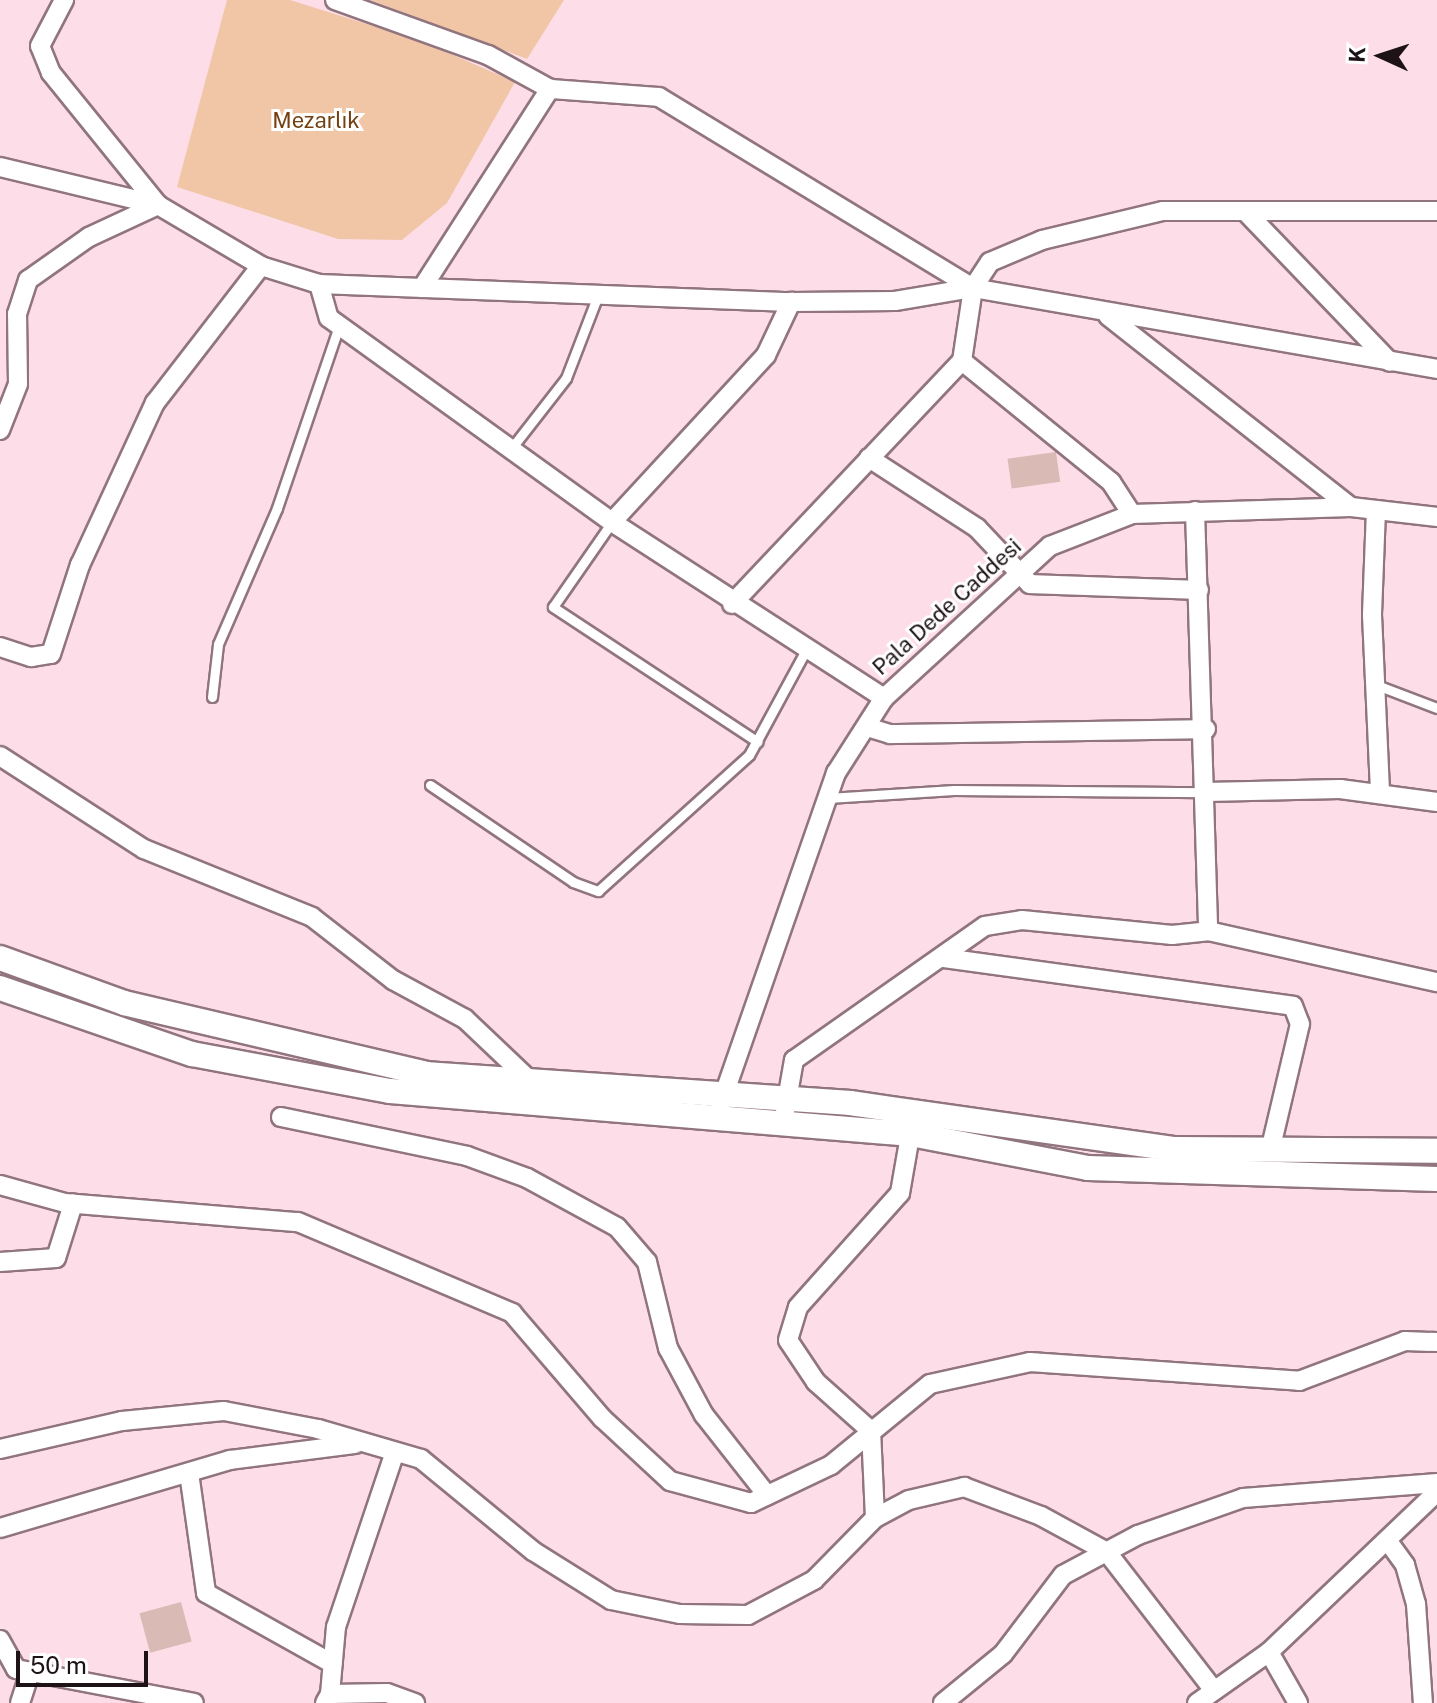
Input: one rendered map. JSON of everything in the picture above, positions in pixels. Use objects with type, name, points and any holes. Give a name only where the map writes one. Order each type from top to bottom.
[{"type":"street","points":[[64,0],[40,46],[51,73],[158,205]]},
{"type":"street","points":[[335,0],[488,55],[550,89],[659,97],[973,288]]},
{"type":"street","points":[[422,288],[550,89]]},
{"type":"street","points":[[0,167],[158,205],[261,266],[319,284],[791,302],[895,301],[973,288],[1437,369]]},
{"type":"street","points":[[0,430],[18,384],[17,314],[28,280],[89,237],[158,205]]},
{"type":"street","points":[[732,604],[962,361],[973,288],[990,262],[1042,240],[1163,211],[1437,211]]},
{"type":"street","points":[[1245,211],[1390,362]]},
{"type":"street","points":[[0,647],[31,657],[51,654],[80,565],[155,403],[261,266]]},
{"type":"street","points":[[319,284],[324,312],[339,326],[510,450],[732,604],[884,698]]},
{"type":"street","points":[[612,522],[766,355],[791,302]]},
{"type":"street","points":[[1105,313],[1351,507]]},
{"type":"street","points":[[962,361],[1111,482],[1132,514]]},
{"type":"street","points":[[869,458],[977,528],[1017,576],[1035,585],[1199,590]]},
{"type":"street","name":"Pala Dede Caddesi","points":[[720,1104],[828,798],[884,698],[1050,546],[1132,514],[1351,507],[1437,517]]},
{"type":"street","points":[[1376,510],[1374,684],[1380,791]]},
{"type":"street","points":[[1195,511],[1206,729],[1208,931]]},
{"type":"street","points":[[867,727],[890,734],[1206,729]]},
{"type":"street","points":[[0,756],[144,849],[312,917],[393,980],[465,1019],[525,1076]]},
{"type":"street","points":[[1206,792],[1380,791],[1437,802]]},
{"type":"street","points":[[786,1110],[794,1060],[944,958],[985,926],[1022,920],[1172,935],[1208,931],[1437,982]]},
{"type":"street","points":[[0,958],[124,1003],[426,1074],[525,1076],[720,1104]]},
{"type":"street","points":[[944,958],[1293,1006],[1300,1024],[1270,1151]]},
{"type":"street","points":[[0,988],[192,1054],[291,1078],[720,1104],[1175,1149],[1437,1151]]},
{"type":"street","points":[[281,1117],[467,1156],[527,1178],[617,1227],[647,1262],[668,1348],[704,1415],[767,1495]]},
{"type":"street","points":[[912,1123],[1088,1168],[1437,1179]]},
{"type":"street","points":[[875,1518],[871,1431],[816,1382],[788,1340],[798,1307],[900,1193],[912,1123]]},
{"type":"street","points":[[0,1185],[73,1204],[298,1222],[512,1313],[602,1418],[670,1481],[751,1503],[831,1465],[930,1384],[1030,1362],[1299,1381],[1405,1341],[1437,1342]]},
{"type":"street","points":[[0,1262],[56,1258],[73,1204]]},
{"type":"street","points":[[0,1449],[122,1421],[224,1411],[366,1443],[421,1459],[533,1551],[611,1600],[680,1614],[748,1615],[814,1580],[875,1518],[909,1500],[964,1487],[1041,1516],[1107,1552],[1212,1688]]},
{"type":"street","points":[[0,1528],[230,1460],[366,1443]]},
{"type":"street","points":[[395,1452],[336,1627],[328,1699],[387,1693],[415,1703]]},
{"type":"street","points":[[189,1473],[206,1593],[333,1664]]},
{"type":"street","points":[[943,1703],[1003,1654],[1063,1575],[1107,1552],[1243,1498],[1437,1483]]},
{"type":"street","points":[[1197,1703],[1212,1688],[1269,1652],[1437,1492]]},
{"type":"street","points":[[1387,1540],[1412,1587],[1423,1703]]},
{"type":"street","points":[[0,1640],[16,1669],[194,1703]]},
{"type":"street","points":[[1269,1652],[1298,1703]]},
{"type":"street","points":[[20,1703],[30,1672]]},
{"type":"lane","points":[[510,450],[566,378],[598,295]]},
{"type":"lane","points":[[212,697],[218,644],[277,508],[339,326]]},
{"type":"lane","points":[[612,522],[553,607],[758,742]]},
{"type":"lane","points":[[430,785],[573,882],[598,891],[758,742],[806,650]]},
{"type":"lane","points":[[1374,684],[1437,708]]},
{"type":"lane","points":[[828,798],[954,790],[1206,792]]},
{"type":"green space","name":"Mezarlık","points":[[227,0],[290,0],[421,41],[515,82],[447,203],[402,240],[338,239],[177,187]]},
{"type":"green space","points":[[370,0],[564,0],[527,59]]},
{"type":"building","points":[[1056,452],[1060,482],[1012,489],[1007,459]]},
{"type":"building","points":[[181,1602],[192,1642],[150,1653],[139,1613]]}]
